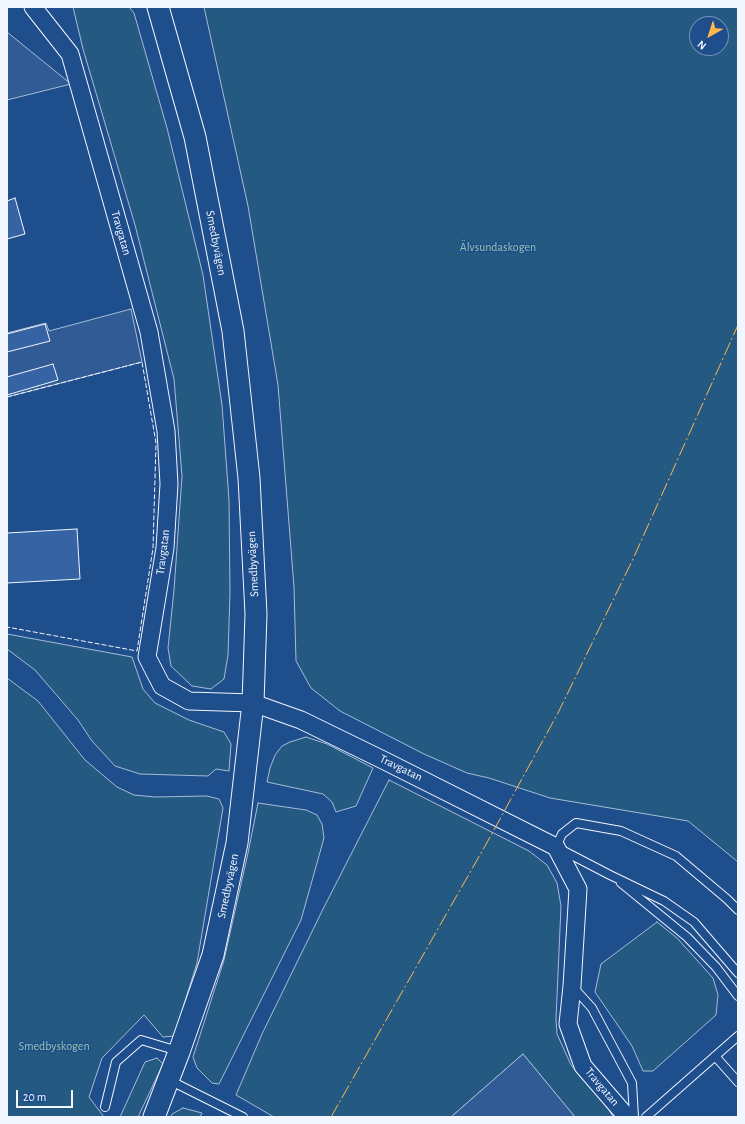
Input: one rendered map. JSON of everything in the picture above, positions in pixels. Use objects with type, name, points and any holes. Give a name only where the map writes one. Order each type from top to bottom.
[{"type":"street","name":"Travgatan","points":[[33,7],[70,54],[150,332],[166,430],[169,484],[165,548],[147,657],[162,686],[188,701],[253,703],[301,720],[556,847],[578,889],[568,1024],[584,1066],[627,1117]]},
{"type":"street","name":"Smedbyvägen","points":[[154,1117],[179,1052],[213,955],[237,843],[253,703],[256,614],[249,478],[233,331],[195,137],[158,7]]},
{"type":"lane","points":[[556,847],[562,834],[576,822],[621,830],[676,856],[738,910]]},
{"type":"lane","name":"Travgatan","points":[[556,847],[664,901],[694,922],[738,973]]},
{"type":"lane","points":[[610,875],[687,937],[716,967],[738,996]]},
{"type":"lane","points":[[572,986],[592,1008],[632,1083],[634,1117]]},
{"type":"lane","points":[[646,1117],[738,1036]]},
{"type":"lane","points":[[105,1107],[116,1062],[141,1040],[179,1052]]},
{"type":"lane","points":[[716,1056],[738,1082]]},
{"type":"lane","points":[[168,1079],[243,1117]]},
{"type":"green space","points":[[73,7],[129,7],[134,13],[167,128],[203,275],[222,405],[229,500],[230,593],[228,655],[224,679],[211,689],[192,686],[171,666],[168,648],[174,590],[182,476],[174,379],[135,225],[83,49]]},
{"type":"green space","name":"Älvsundaskogen","points":[[204,7],[738,7],[738,862],[688,821],[550,798],[489,778],[467,773],[424,754],[340,711],[311,688],[296,661],[294,587],[278,385],[248,206]]},
{"type":"green space","points":[[7,634],[132,657],[143,689],[155,703],[189,720],[224,732],[231,744],[229,771],[216,769],[208,776],[140,774],[115,766],[92,741],[78,720],[35,670],[7,649]]},
{"type":"green space","name":"Smedbyskogen","points":[[7,678],[38,701],[85,760],[117,787],[134,795],[155,797],[207,796],[219,799],[223,808],[197,963],[174,1036],[163,1037],[144,1015],[102,1058],[89,1097],[104,1117],[7,1117]]},
{"type":"green space","points":[[306,737],[327,744],[373,768],[356,806],[336,812],[332,802],[323,794],[267,782],[275,755],[282,746]]},
{"type":"green space","points":[[389,780],[529,851],[547,865],[557,883],[561,906],[556,1019],[557,1034],[571,1065],[600,1098],[613,1117],[575,1117],[523,1054],[451,1117],[274,1117],[236,1095],[262,1034],[323,909]]},
{"type":"green space","points":[[258,803],[306,810],[317,815],[322,824],[324,838],[301,920],[219,1084],[212,1083],[197,1068],[193,1057],[224,960]]},
{"type":"green space","points":[[657,922],[677,938],[713,978],[718,995],[716,1015],[653,1071],[643,1071],[632,1046],[595,992],[601,964]]},
{"type":"green space","points":[[157,1058],[163,1064],[138,1117],[120,1117],[145,1062]]},
{"type":"green space","points":[[183,1108],[202,1113],[200,1117],[171,1117],[172,1114]]},
{"type":"shaded area","points":[[7,32],[71,84],[7,100]]},
{"type":"shaded area","points":[[131,309],[142,362],[7,397],[7,333],[46,323],[49,331]]},
{"type":"shaded area","points":[[523,1054],[575,1117],[451,1117]]},
{"type":"building","points":[[15,198],[25,234],[7,239],[7,201]]},
{"type":"building","points":[[45,324],[50,341],[7,352],[7,334]]},
{"type":"building","points":[[53,364],[58,380],[7,395],[7,377]]},
{"type":"building","points":[[77,529],[80,579],[7,583],[7,533]]},
{"type":"fence","points":[[7,397],[142,362],[156,443],[153,548],[137,651],[7,627]]},
{"type":"power","points":[[331,1117],[489,839],[558,713],[633,559],[738,325]]}]
